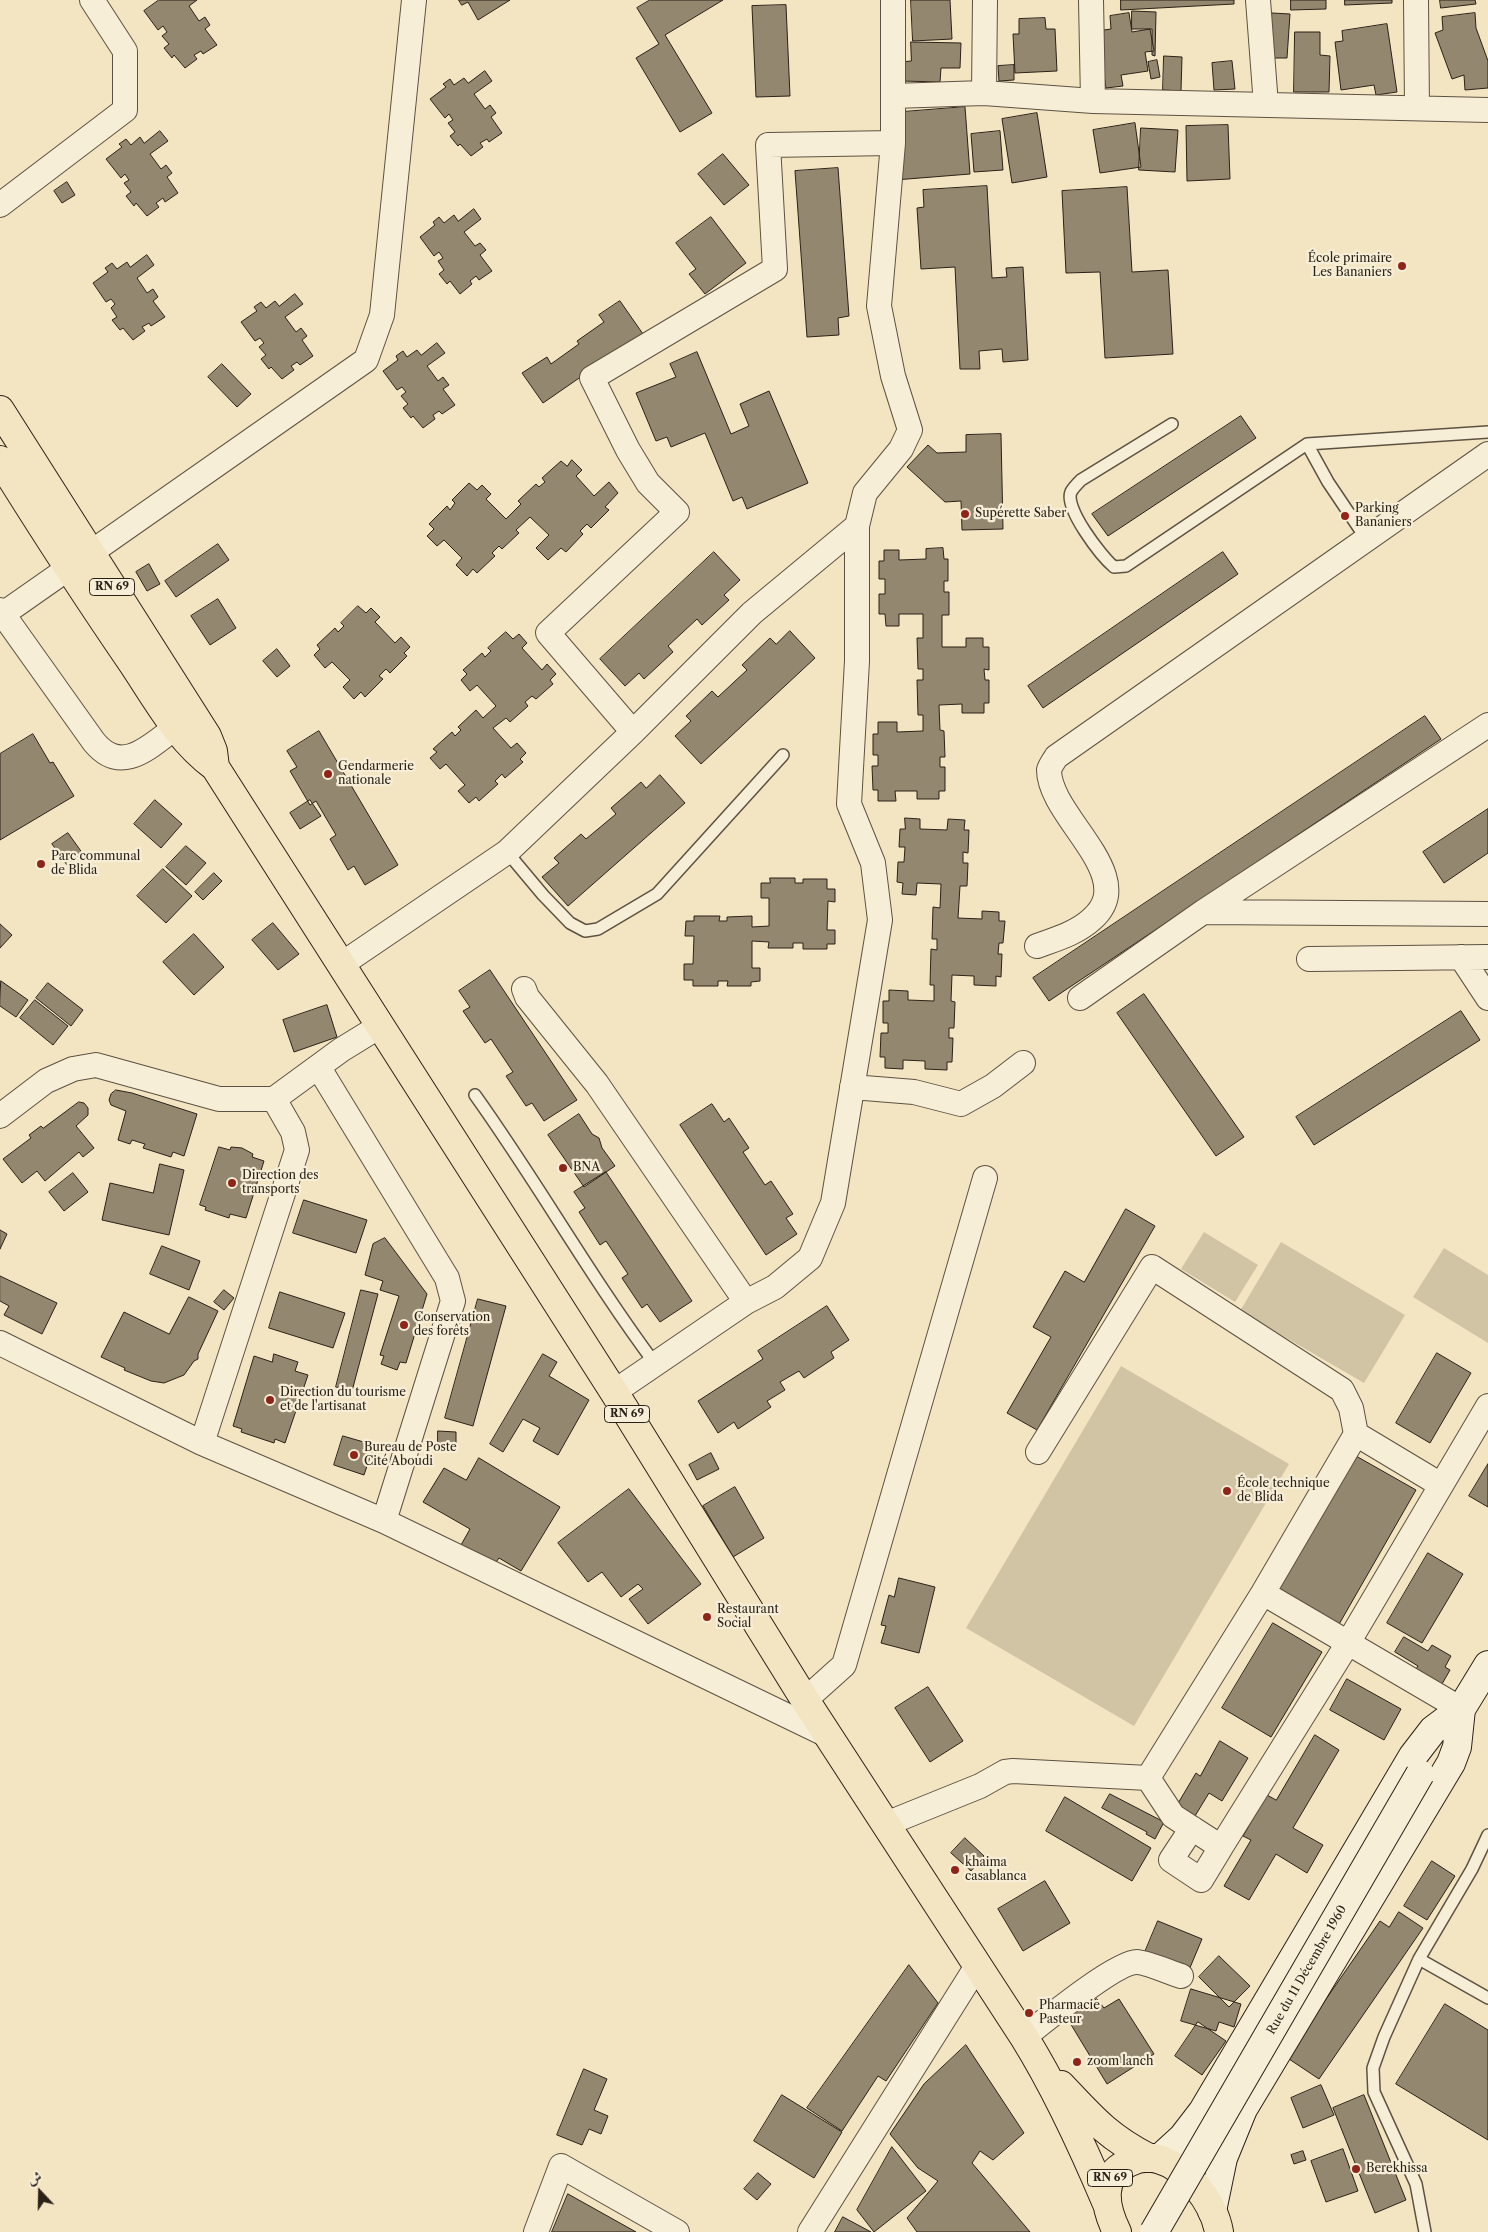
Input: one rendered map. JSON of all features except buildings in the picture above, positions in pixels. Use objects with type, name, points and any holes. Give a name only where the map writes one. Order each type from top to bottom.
[{"type":"main road","name":"RN 69","points":[[0,410],[207,736],[213,751],[215,767]]},
{"type":"main road","name":"RN 69","points":[[0,460],[68,570],[176,728],[196,752],[215,767],[614,1392],[805,1700],[1039,2061]]},
{"type":"main road","name":"Rue du 11 Décembre 1960","points":[[1154,2232],[1420,1774],[1488,1665]]},
{"type":"main road","name":"Rue du 11 Décembre 1960","points":[[1154,2159],[1183,2137],[1203,2111],[1413,1756],[1434,1730],[1461,1709]]},
{"type":"main road","name":"Rue du 11 Décembre 1960","points":[[1221,2224],[1223,2158],[1243,2109],[1448,1768],[1457,1748],[1461,1709]]},
{"type":"main road","points":[[1039,2061],[1101,2127],[1122,2144],[1181,2172],[1197,2187],[1221,2224]]},
{"type":"main road","points":[[1039,2061],[1084,2150],[1107,2204]]},
{"type":"main road","name":"RN 69","points":[[1117,2232],[1107,2204],[1107,2192],[1114,2171],[1137,2159],[1154,2159]]},
{"type":"street","points":[[0,204],[125,110],[126,51],[92,0]]},
{"type":"street","points":[[176,728],[132,757],[115,757],[107,754],[94,742],[2,612],[68,570],[366,360],[382,315],[414,0]]},
{"type":"street","points":[[614,1392],[746,1302],[774,1287],[810,1258],[833,1203],[880,920],[873,863],[849,804],[857,661],[856,526],[865,493],[901,449],[910,430],[893,376],[879,306],[894,142],[893,0]]},
{"type":"street","points":[[984,93],[985,0]]},
{"type":"street","points":[[1091,0],[1093,101]]},
{"type":"street","points":[[1258,0],[1266,105]]},
{"type":"street","points":[[1416,0],[1417,108]]},
{"type":"street","points":[[893,96],[984,93],[1093,101],[1488,110]]},
{"type":"street","points":[[633,732],[548,632],[677,512],[648,483],[628,450],[592,378],[775,269],[768,145],[894,142]]},
{"type":"street","points":[[1037,946],[1075,931],[1092,920],[1103,907],[1107,888],[1102,868],[1059,801],[1052,786],[1049,768],[1056,757],[1367,540],[1486,460]]},
{"type":"street","points":[[342,964],[507,852],[633,732],[752,613],[856,526]]},
{"type":"street","points":[[1080,998],[1203,912],[1488,725]]},
{"type":"street","points":[[1203,912],[1488,914]]},
{"type":"street","points":[[1460,957],[1488,998]]},
{"type":"street","points":[[1309,959],[1488,957]]},
{"type":"street","points":[[524,989],[527,997],[597,1084],[746,1302]]},
{"type":"street","points":[[0,1116],[46,1081],[73,1069],[96,1065],[219,1099],[274,1099],[319,1068],[341,1050],[380,1026]]},
{"type":"street","points":[[852,1087],[914,1092],[961,1104],[993,1086],[1023,1063]]},
{"type":"street","points":[[319,1068],[447,1278],[453,1301],[384,1521]]},
{"type":"street","points":[[202,1443],[296,1150],[293,1132],[274,1099]]},
{"type":"street","points":[[805,1700],[844,1665],[985,1178]]},
{"type":"street","points":[[1038,1452],[1152,1267],[1342,1390],[1351,1408],[1356,1434],[1263,1593],[1148,1778]]},
{"type":"street","points":[[0,1343],[202,1443],[384,1521],[829,1736]]},
{"type":"street","points":[[1192,1828],[1171,1860],[1201,1880],[1348,1643],[1488,1406]]},
{"type":"street","points":[[1356,1434],[1441,1485]]},
{"type":"street","points":[[1263,1593],[1461,1709]]},
{"type":"street","points":[[886,1824],[980,1786],[1004,1772],[1148,1778]]},
{"type":"street","points":[[1148,1778],[1173,1816],[1221,1847]]},
{"type":"street","points":[[1024,2037],[1096,1982],[1123,1966],[1136,1962],[1181,1976]]},
{"type":"street","points":[[810,2232],[977,1966]]},
{"type":"street","points":[[536,2232],[561,2166],[677,2232]]},
{"type":"lane","points":[[1172,424],[1081,480],[1071,492],[1070,505],[1102,556],[1114,567],[1126,566],[1308,444],[1488,432]]},
{"type":"lane","points":[[1308,444],[1328,482],[1367,540]]},
{"type":"lane","points":[[507,852],[543,896],[570,923],[585,931],[598,929],[657,894],[783,755]]},
{"type":"lane","points":[[474,1095],[507,1141],[595,1281],[656,1365]]},
{"type":"lane","points":[[1425,2232],[1416,2184],[1374,2092],[1373,2068],[1384,2037],[1419,1960],[1472,1869],[1488,1835]]},
{"type":"lane","points":[[1419,1960],[1488,1998]]},
{"type":"shaded area","points":[[1204,1232],[1258,1265],[1235,1302],[1181,1269]]},
{"type":"shaded area","points":[[1281,1242],[1405,1315],[1364,1383],[1240,1311]]},
{"type":"shaded area","points":[[1444,1248],[1488,1275],[1488,1343],[1413,1297]]},
{"type":"shaded area","points":[[1121,1366],[1289,1464],[1134,1726],[966,1628]]},
{"type":"place","name":"École primaire Les Bananiers","points":[[1402,266]]},
{"type":"place","name":"Supérette Saber","points":[[965,514]]},
{"type":"place","name":"Parking Bananiers","points":[[1345,516]]},
{"type":"place","name":"Gendarmerie nationale","points":[[328,774]]},
{"type":"place","name":"Parc communal de Blida","points":[[41,864]]},
{"type":"place","name":"BNA","points":[[563,1168]]},
{"type":"place","name":"Direction des transports","points":[[232,1183]]},
{"type":"place","name":"Conservation des forêts","points":[[404,1325]]},
{"type":"place","name":"Direction du tourisme et de l'artisanat","points":[[270,1400]]},
{"type":"place","name":"Bureau de Poste Cité Aboudi","points":[[354,1455]]},
{"type":"place","name":"École technique de Blida","points":[[1227,1491]]},
{"type":"place","name":"Restaurant Social","points":[[707,1617]]},
{"type":"place","name":"khaima casablanca","points":[[955,1870]]},
{"type":"place","name":"Pharmacie Pasteur","points":[[1029,2013]]},
{"type":"place","name":"zoom lanch","points":[[1077,2062]]},
{"type":"place","name":"Berekhissa","points":[[1356,2169]]}]
